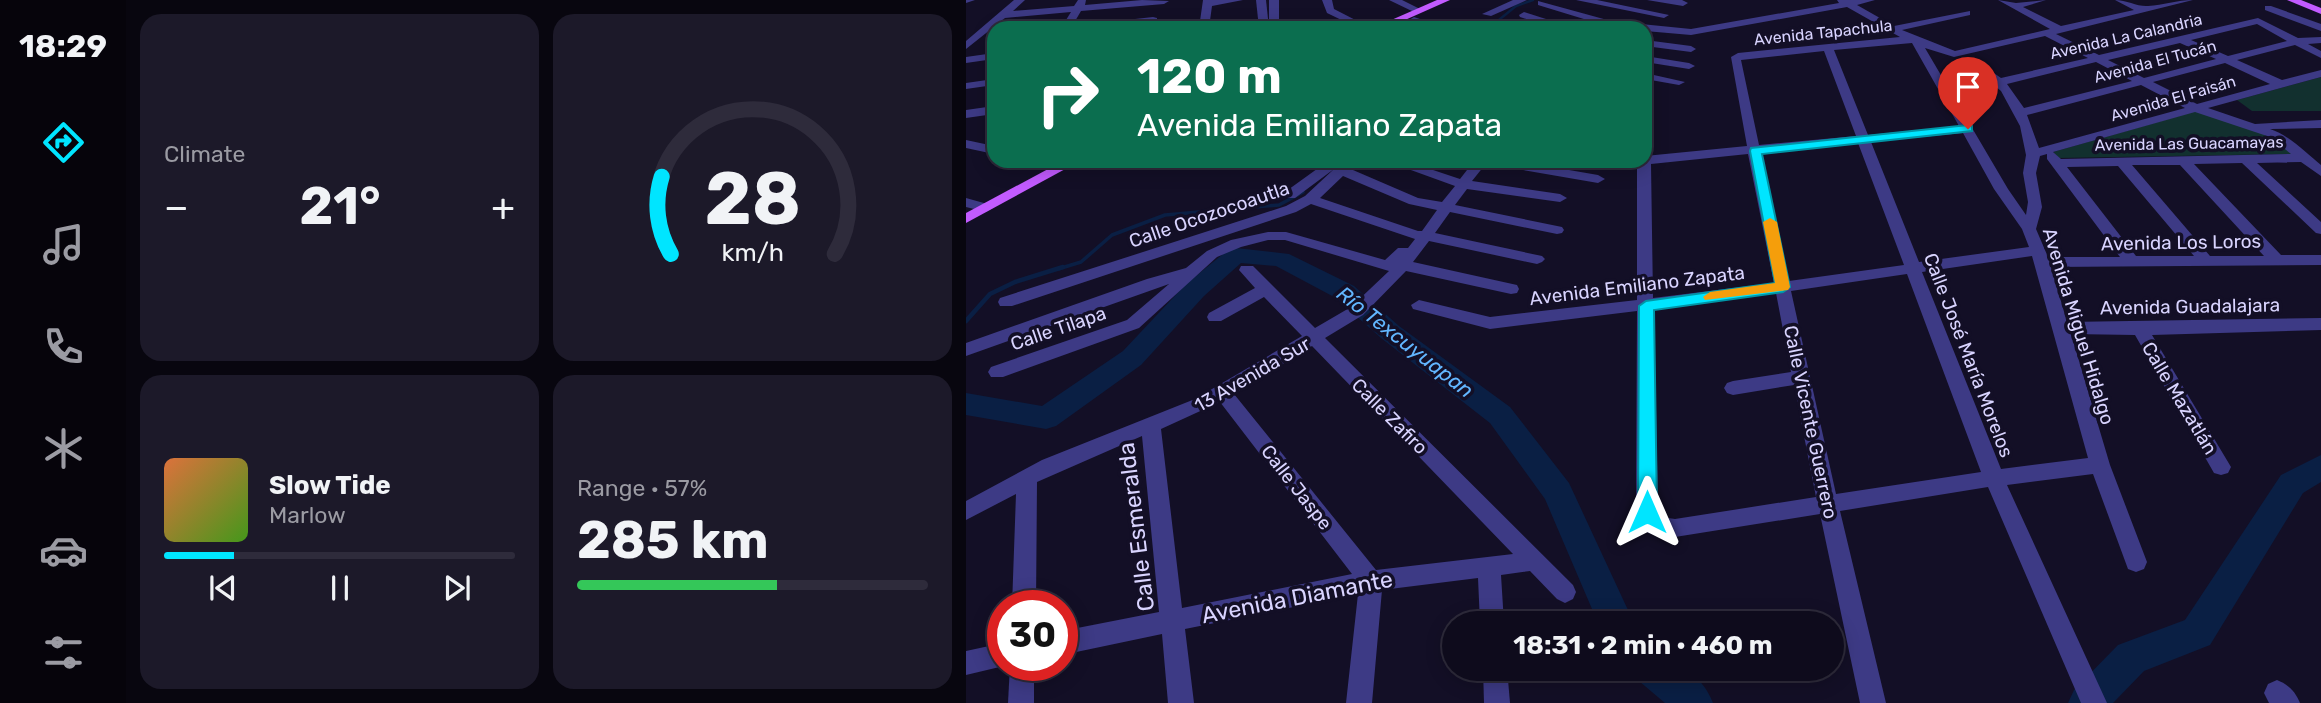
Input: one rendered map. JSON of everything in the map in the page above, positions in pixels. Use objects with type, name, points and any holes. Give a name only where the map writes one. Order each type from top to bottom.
[{"type":"main road","points":[[1406,21],[1445,0]]},
{"type":"main road","points":[[1399,21],[1461,0]]},
{"type":"main road","points":[[2292,0],[2321,10]]},
{"type":"main road","points":[[966,219],[973,206],[1034,168]]},
{"type":"main road","points":[[973,206],[1057,168]]},
{"type":"street","points":[[995,21],[1020,0]]},
{"type":"street","points":[[1205,21],[1208,2],[1238,0]]},
{"type":"street","points":[[1261,0],[1263,21]]},
{"type":"street","points":[[1274,0],[1274,21]]},
{"type":"street","points":[[1327,0],[1330,11],[1351,21]]},
{"type":"street","points":[[1394,0],[1426,21]]},
{"type":"street","points":[[1487,14],[1522,0]]},
{"type":"street","points":[[1581,0],[1664,15]]},
{"type":"street","points":[[1612,21],[1635,0]]},
{"type":"street","points":[[1651,0],[1683,3]]},
{"type":"street","points":[[1652,30],[1702,32],[1845,2],[1870,0]]},
{"type":"street","points":[[2003,0],[2060,30]]},
{"type":"street","points":[[2014,6],[2041,0]]},
{"type":"street","points":[[2120,0],[2143,10]]},
{"type":"street","points":[[1845,2],[1915,40],[1958,54],[2188,0]]},
{"type":"street","points":[[1002,15],[1081,4],[1164,1]]},
{"type":"street","points":[[1541,3],[1593,21]]},
{"type":"street","points":[[1070,21],[1081,4]]},
{"type":"street","points":[[2268,8],[2321,28]]},
{"type":"street","points":[[1893,29],[1966,13]]},
{"type":"street","points":[[1524,15],[1542,21]]},
{"type":"street","points":[[1148,21],[1153,20]]},
{"type":"street","name":"Avenida La Calandria","points":[[1999,82],[2261,21],[2299,41]]},
{"type":"street","points":[[966,46],[987,28]]},
{"type":"street","points":[[2047,33],[2195,108],[2274,134],[2321,172]]},
{"type":"street","points":[[976,37],[987,36]]},
{"type":"street","points":[[2181,39],[2280,84]]},
{"type":"street","name":"Avenida Tapachula","points":[[1735,58],[1915,40]]},
{"type":"street","name":"Avenida Miguel Hidalgo","points":[[1915,40],[2001,189],[2029,229],[2040,256],[2101,466],[2136,562]]},
{"type":"street","name":"Avenida El Tucán","points":[[2020,113],[2299,41],[2321,40]]},
{"type":"street","points":[[2299,41],[2321,55]]},
{"type":"street","points":[[1652,44],[1691,49]]},
{"type":"street","name":"Calle José María Morelos","points":[[1828,48],[1994,478],[2094,703]]},
{"type":"street","points":[[966,60],[987,57]]},
{"type":"street","name":"Calle Vicente Guerrero","points":[[1735,58],[1828,505],[1873,703]]},
{"type":"street","points":[[1652,60],[1689,66]]},
{"type":"street","points":[[1977,66],[1999,82],[2020,113],[2038,156],[2058,163],[2132,262]]},
{"type":"street","name":"Avenida El Faisán","points":[[2038,156],[2321,73]]},
{"type":"street","points":[[1652,77],[1679,82]]},
{"type":"street","points":[[966,86],[987,83]]},
{"type":"street","points":[[966,114],[987,111]]},
{"type":"street","points":[[2246,125],[2321,124]]},
{"type":"street","points":[[1652,161],[1968,129]]},
{"type":"street","points":[[966,144],[987,148]]},
{"type":"street","points":[[2029,229],[2035,214],[2036,195],[2029,173],[2038,156]]},
{"type":"street","name":"Avenida Las Guacamayas","points":[[2058,163],[2321,158]]},
{"type":"street","points":[[2246,160],[2321,230]]},
{"type":"street","points":[[2184,161],[2277,260]]},
{"type":"street","points":[[2122,162],[2206,261]]},
{"type":"street","points":[[1290,195],[1330,168]]},
{"type":"street","points":[[1310,198],[1333,168]]},
{"type":"street","points":[[1347,168],[1414,201],[1442,209],[1557,230]]},
{"type":"street","points":[[1414,168],[1462,184],[1560,198]]},
{"type":"street","points":[[1420,235],[1475,168]]},
{"type":"street","points":[[1534,168],[1598,179]]},
{"type":"street","points":[[1641,168],[1646,306],[1647,512],[1656,526],[1675,528],[1994,478],[2101,466]]},
{"type":"street","name":"Calle Ocozocoautla","points":[[1006,302],[1291,209],[1310,198],[1420,235],[1537,258]]},
{"type":"street","name":"13 Avenida Sur","points":[[966,511],[1027,476],[1151,427],[1223,393],[1314,338],[1357,311],[1378,294],[1395,266],[1420,235]]},
{"type":"street","points":[[966,350],[1191,272],[1212,254],[1237,243],[1268,236],[1286,236],[1395,266],[1511,289]]},
{"type":"street","name":"Avenida Emiliano Zapata","points":[[1419,305],[1490,323],[1646,306],[1914,269],[2040,256]]},
{"type":"street","name":"Avenida Los Loros","points":[[2040,256],[2132,262],[2321,260]]},
{"type":"street","name":"Calle Zafiro","points":[[1247,270],[1565,592]]},
{"type":"street","name":"Calle Tilapa","points":[[996,372],[1133,324],[1191,272]]},
{"type":"street","points":[[1215,317],[1264,290]]},
{"type":"street","name":"Avenida Guadalajara","points":[[2059,328],[2140,329],[2321,324]]},
{"type":"street","name":"Calle Mazatlán","points":[[2140,329],[2221,467]]},
{"type":"street","points":[[1733,388],[1802,377]]},
{"type":"street","name":"Calle Jaspe","points":[[1223,393],[1371,581]]},
{"type":"street","name":"Calle Esmeralda","points":[[1151,427],[1181,703]]},
{"type":"street","points":[[1024,590],[1027,476]]},
{"type":"street","name":"Avenida Diamante","points":[[1078,640],[1371,581],[1534,561]]},
{"type":"street","points":[[1489,566],[1491,611]]},
{"type":"street","points":[[1359,703],[1371,581]]},
{"type":"street","points":[[966,663],[987,658]]},
{"type":"street","points":[[1021,703],[1022,681]]},
{"type":"street","points":[[1496,681],[1497,703]]},
{"type":"green space","points":[[2321,77],[2321,111],[2252,111],[2237,100]]},
{"type":"green space","points":[[2196,111],[2272,135],[2295,154],[2059,158],[2053,152]]},
{"type":"waterway","points":[[1498,21],[1516,6],[1533,0]]},
{"type":"waterway","points":[[1058,269],[1081,262],[1112,235],[1165,215],[1279,205],[1303,192]]},
{"type":"waterway","name":"Río Texcuyuapan","points":[[966,404],[1046,418],[1132,358],[1195,290],[1236,255],[1281,259],[1345,292],[1390,332],[1500,415],[1558,492],[1611,611]]},
{"type":"waterway","points":[[966,321],[990,294],[1015,282],[1063,267]]},
{"type":"waterway","name":"Río Texcuyuapan","points":[[2087,703],[2131,658],[2197,633],[2292,484],[2321,467]]},
{"type":"waterway","name":"Río Texcuyuapan","points":[[1668,681],[1694,703]]},
{"type":"slow traffic","points":[[1710,297],[1783,287],[1770,222]]},
{"type":"route","points":[[1647,512],[1646,306],[1783,287],[1756,151],[1968,129]]}]
